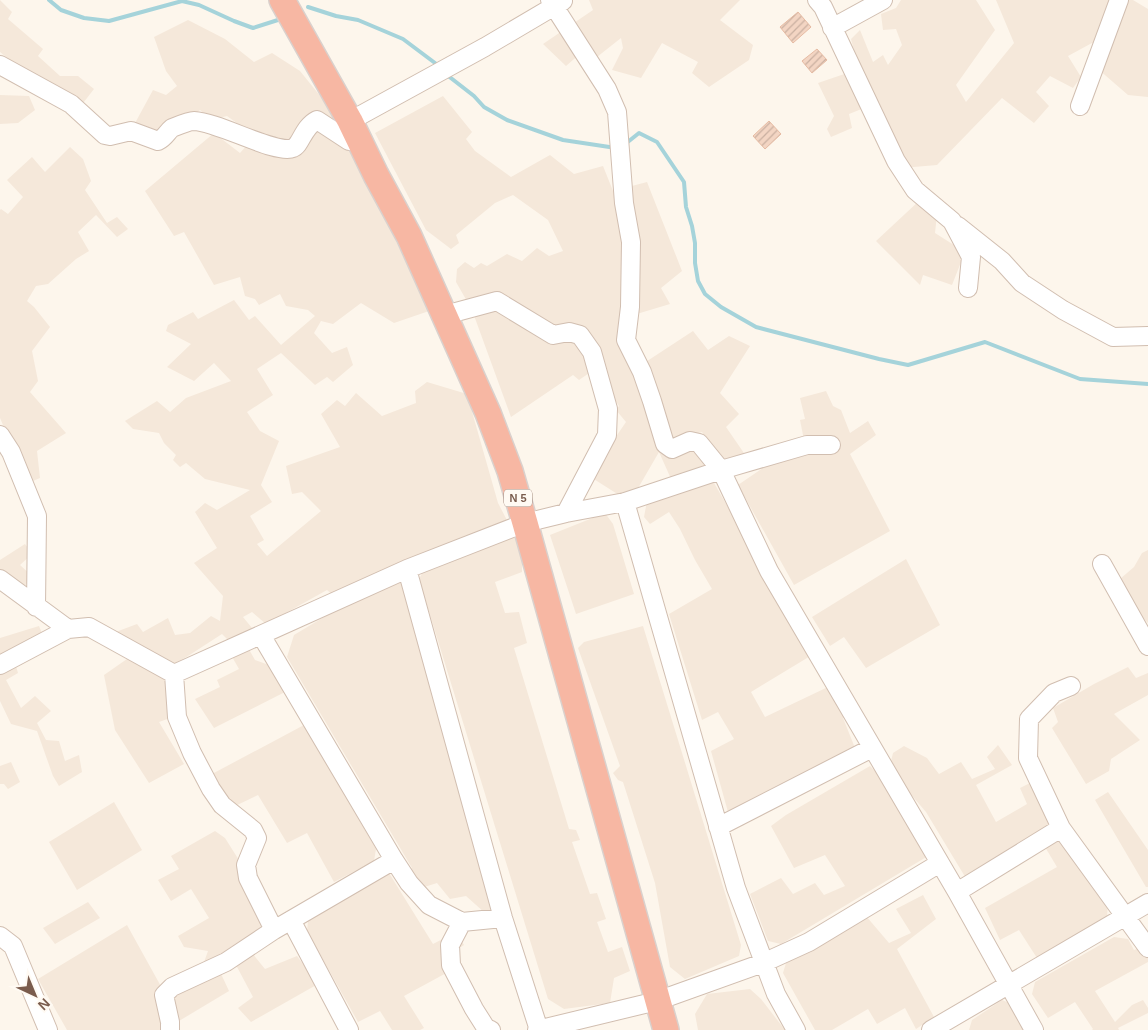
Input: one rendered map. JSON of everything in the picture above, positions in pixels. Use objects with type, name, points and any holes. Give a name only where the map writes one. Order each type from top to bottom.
[{"type":"highway","name":"N 5","points":[[282,0],[353,128],[409,236],[488,413],[510,472],[666,1030]]},
{"type":"street","points":[[817,0],[823,7],[896,160],[915,190],[1002,261],[1022,283],[1063,310],[1114,336],[1148,336]]},
{"type":"street","points":[[832,28],[883,0]]},
{"type":"street","points":[[1080,106],[1119,0]]},
{"type":"street","points":[[0,65],[70,104],[105,135],[110,136],[131,131],[158,141],[164,139],[171,129],[193,121],[223,128],[279,149],[292,149],[296,146],[309,124],[317,120],[348,141],[353,128],[556,2],[607,89],[617,112],[624,203],[631,242],[630,307],[626,340],[640,367],[665,444],[672,449],[690,441],[699,443],[721,470],[768,570],[957,892],[1034,1030]]},
{"type":"street","points":[[952,221],[971,257],[968,288]]},
{"type":"street","points":[[445,315],[497,302],[553,335],[569,332],[580,335],[592,352],[608,409],[607,435],[566,513]]},
{"type":"street","points":[[0,435],[11,452],[37,516],[36,607]]},
{"type":"street","points":[[174,674],[407,569],[525,523],[625,502],[721,470],[807,445],[831,445]]},
{"type":"street","points":[[625,502],[736,888],[776,994],[796,1030]]},
{"type":"street","points":[[1102,564],[1148,646]]},
{"type":"street","points":[[407,569],[503,918],[538,1030],[657,1001],[763,963],[808,942],[940,863]]},
{"type":"street","points":[[0,579],[68,629]]},
{"type":"street","points":[[0,665],[68,629],[89,627],[174,674]]},
{"type":"street","points":[[261,636],[409,884],[428,905],[462,922],[503,918]]},
{"type":"street","points":[[174,674],[177,717],[196,760],[211,789],[222,805],[253,830],[257,838],[246,865],[248,878],[274,930]]},
{"type":"street","points":[[1071,686],[1054,693],[1029,719],[1028,758],[1061,828],[1148,948]]},
{"type":"street","points":[[718,827],[872,748]]},
{"type":"street","points":[[957,892],[1061,828]]},
{"type":"street","points":[[170,1030],[164,995],[172,987],[226,962],[274,930],[394,860]]},
{"type":"street","points":[[940,1028],[1148,903]]},
{"type":"street","points":[[291,920],[349,1030]]},
{"type":"street","points":[[462,922],[450,945],[451,964],[474,1009],[486,1028],[491,1030]]},
{"type":"street","points":[[0,936],[13,946],[48,1030]]},
{"type":"shaded area","points":[[0,0],[12,12],[8,19],[43,49],[38,56],[60,76],[78,76],[94,89],[80,107],[46,90],[0,52]]},
{"type":"shaded area","points":[[589,0],[740,0],[720,20],[753,45],[749,60],[709,87],[692,73],[698,62],[662,43],[641,78],[612,70],[623,48],[621,38],[597,57],[589,46],[566,66],[543,44],[593,10]]},
{"type":"shaded area","points":[[901,0],[976,0],[995,30],[956,85],[966,102],[1014,43],[996,0],[1133,0],[1148,9],[1148,97],[1128,95],[1098,69],[1105,52],[1092,43],[1068,56],[1081,77],[1073,88],[1050,76],[1036,92],[1049,106],[1034,123],[1002,98],[937,165],[902,168],[879,102],[849,114],[852,128],[831,137],[827,129],[834,116],[818,83],[859,69],[851,39],[860,30],[873,62],[883,55],[888,65],[902,45],[896,29],[883,30],[881,14],[896,8]]},
{"type":"shaded area","points":[[188,20],[225,39],[254,62],[272,53],[300,71],[338,118],[429,311],[394,323],[361,303],[333,324],[321,321],[314,333],[332,353],[347,347],[353,365],[333,382],[327,377],[315,385],[281,353],[257,369],[273,395],[247,412],[260,431],[279,441],[261,485],[272,502],[250,516],[264,540],[257,544],[267,556],[321,511],[302,492],[292,494],[286,466],[340,447],[321,414],[337,400],[345,406],[356,393],[382,416],[416,403],[415,391],[427,382],[467,394],[498,503],[522,549],[522,572],[495,582],[505,613],[519,612],[527,643],[514,648],[569,829],[576,830],[580,840],[572,842],[590,894],[597,893],[606,919],[597,922],[608,952],[622,947],[630,971],[614,978],[610,1003],[564,1009],[548,999],[419,579],[428,562],[479,547],[467,535],[399,569],[503,929],[466,896],[450,899],[437,883],[418,889],[405,872],[412,868],[287,657],[294,635],[344,605],[327,590],[266,624],[252,612],[243,617],[252,628],[243,639],[255,660],[269,665],[285,692],[214,728],[195,699],[220,687],[217,680],[239,669],[231,655],[238,650],[222,634],[165,669],[176,716],[159,722],[184,764],[149,783],[115,730],[104,675],[127,659],[113,633],[137,624],[143,632],[168,618],[175,635],[190,633],[211,616],[220,621],[223,596],[194,563],[217,548],[195,512],[205,503],[217,510],[250,490],[205,479],[186,463],[180,467],[173,460],[176,455],[164,443],[159,433],[133,429],[125,421],[157,401],[170,412],[186,398],[231,381],[214,363],[194,381],[167,367],[191,344],[166,331],[168,325],[193,312],[198,319],[234,300],[249,320],[255,316],[281,345],[315,316],[308,310],[286,306],[280,294],[259,305],[255,299],[245,296],[240,277],[214,285],[184,232],[174,236],[145,191],[214,133],[240,153],[255,136],[227,116],[211,120],[200,110],[160,140],[134,125],[153,90],[166,95],[177,86],[166,71],[154,37]]},
{"type":"shaded area","points":[[0,95],[29,96],[35,110],[18,123],[0,124]]},
{"type":"shaded area","points":[[443,96],[472,132],[466,139],[475,151],[511,177],[550,155],[574,174],[603,166],[613,191],[647,182],[682,271],[661,288],[670,304],[620,319],[635,369],[693,331],[708,350],[729,336],[750,346],[720,393],[739,414],[726,427],[746,456],[724,468],[702,432],[690,435],[705,467],[812,655],[751,692],[765,717],[830,686],[847,715],[843,718],[855,748],[734,817],[728,812],[711,751],[734,739],[718,712],[702,720],[669,614],[712,589],[669,512],[650,524],[644,517],[647,501],[676,490],[659,452],[630,502],[589,476],[626,422],[616,410],[619,406],[609,391],[598,367],[579,380],[573,375],[511,417],[472,310],[456,282],[457,269],[465,262],[474,268],[481,263],[487,266],[507,254],[522,261],[537,248],[549,256],[563,251],[548,220],[513,195],[495,203],[456,235],[459,243],[451,249],[426,230],[375,133]]},
{"type":"shaded area","points":[[70,147],[83,159],[91,181],[85,190],[107,223],[117,217],[128,229],[117,237],[96,215],[78,232],[89,251],[76,259],[48,284],[36,286],[27,301],[50,327],[32,351],[38,381],[30,392],[66,433],[37,451],[40,478],[28,483],[0,418],[0,210],[8,214],[23,197],[7,180],[32,157],[45,172]]},
{"type":"shaded area","points":[[920,200],[937,214],[935,233],[965,252],[952,285],[923,275],[920,285],[876,241]]},
{"type":"shaded area","points":[[826,391],[833,406],[841,410],[850,433],[868,421],[876,435],[850,454],[890,531],[794,585],[738,485],[791,449],[805,445],[800,420],[805,419],[800,398]]},
{"type":"shaded area","points":[[605,513],[613,524],[634,594],[576,614],[550,535]]},
{"type":"shaded area","points":[[25,544],[32,554],[20,565],[32,576],[22,590],[0,575],[0,560]]},
{"type":"shaded area","points":[[1148,550],[1148,623],[1138,613],[1120,579],[1134,567],[1142,553]]},
{"type":"shaded area","points":[[906,559],[940,625],[866,668],[844,637],[830,646],[812,617]]},
{"type":"shaded area","points":[[39,626],[44,638],[13,656],[18,673],[6,680],[21,708],[35,696],[51,711],[37,723],[46,740],[59,741],[65,761],[79,755],[82,772],[59,786],[53,776],[37,731],[11,724],[0,701],[0,638]]},
{"type":"shaded area","points":[[643,626],[741,945],[739,956],[685,979],[670,967],[655,883],[623,782],[618,780],[613,773],[620,766],[578,648],[584,642]]},
{"type":"shaded area","points":[[1128,667],[1136,678],[1148,673],[1148,695],[1114,714],[1140,740],[1111,759],[1109,771],[1086,784],[1052,728],[1058,722],[1053,708]]},
{"type":"shaded area","points":[[304,725],[376,849],[374,861],[334,882],[307,833],[287,843],[258,795],[233,807],[212,774]]},
{"type":"shaded area","points":[[998,745],[1012,765],[976,785],[996,822],[1027,804],[1020,788],[1034,781],[1061,825],[967,880],[926,812],[889,769],[893,753],[904,746],[927,758],[939,774],[961,762],[972,779],[995,769],[987,757]]},
{"type":"shaded area","points":[[11,762],[20,782],[8,789],[4,784],[0,784],[0,766]]},
{"type":"shaded area","points":[[870,766],[877,773],[928,856],[781,944],[768,941],[750,894],[781,878],[793,894],[815,883],[824,895],[845,886],[825,855],[794,868],[771,826],[786,815]]},
{"type":"shaded area","points":[[1108,792],[1148,850],[1148,887],[1146,887],[1095,800]]},
{"type":"shaded area","points":[[114,802],[142,850],[77,890],[49,842]]},
{"type":"shaded area","points":[[215,831],[225,838],[256,887],[275,926],[244,943],[265,969],[297,956],[318,984],[251,1022],[238,1008],[253,997],[228,950],[218,955],[216,963],[229,991],[164,1030],[67,1030],[38,979],[127,925],[163,990],[203,965],[208,951],[184,947],[178,936],[209,918],[191,889],[171,901],[158,880],[179,869],[171,856]]},
{"type":"shaded area","points":[[1062,836],[1108,901],[1107,918],[1037,958],[1019,930],[1000,940],[985,908],[1057,867],[1045,847]]},
{"type":"shaded area","points":[[389,873],[433,944],[456,932],[464,945],[444,958],[450,971],[404,996],[424,1028],[420,1030],[392,1030],[380,1011],[358,1022],[307,931],[308,921]]},
{"type":"shaded area","points":[[923,895],[936,919],[897,949],[934,1017],[916,1029],[905,1008],[877,1024],[868,1009],[832,1030],[815,1030],[783,973],[786,963],[866,916],[889,943],[911,933],[896,909]]},
{"type":"shaded area","points":[[88,902],[100,918],[55,944],[43,928]]},
{"type":"shaded area","points":[[1114,937],[1128,939],[1134,950],[1148,945],[1148,962],[1095,991],[1115,1022],[1132,1005],[1143,1000],[1148,1008],[1148,1013],[1118,1028],[1119,1030],[1092,1030],[1075,1002],[1048,1018],[1032,994],[1035,982]]},
{"type":"shaded area","points":[[750,989],[761,999],[785,1030],[698,1030],[695,1014],[707,994]]},
{"type":"shaded area","points":[[1002,1000],[1014,1005],[1028,1030],[969,1030],[972,1020]]},
{"type":"building","points":[[798,12],[811,27],[793,43],[780,27]]},
{"type":"building","points":[[817,49],[827,60],[812,73],[802,61]]},
{"type":"building","points":[[769,121],[781,134],[765,149],[753,136]]},
{"type":"waterway","points":[[49,0],[61,10],[84,18],[109,21],[182,1],[199,5],[253,28],[281,19]]},
{"type":"waterway","points":[[308,7],[336,16],[358,20],[403,39],[439,66]]},
{"type":"waterway","points":[[447,75],[474,96],[484,107],[507,120],[563,140],[616,148]]},
{"type":"waterway","points":[[624,145],[639,133],[657,142],[684,182],[686,207],[695,243],[695,263],[698,281],[705,294],[721,307],[756,327],[908,365],[985,342],[1080,379],[1148,384]]}]
